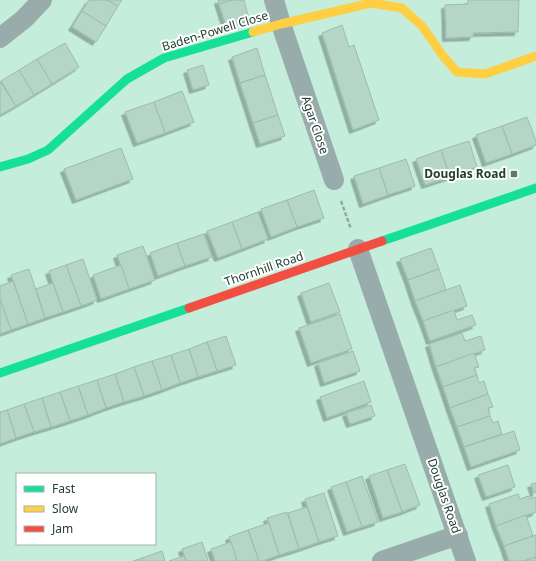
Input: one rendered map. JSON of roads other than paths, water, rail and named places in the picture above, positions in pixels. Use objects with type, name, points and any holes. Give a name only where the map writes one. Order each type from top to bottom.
[{"type":"street","points":[[0,38],[24,19],[42,0]]},
{"type":"street","name":"Agar Close","points":[[274,0],[334,180]]},
{"type":"street","name":"Baden-Powell Close","points":[[0,167],[28,159],[48,150],[127,79],[164,58],[281,24],[371,4],[402,8],[422,26],[443,56],[457,72],[485,74],[536,56]]},
{"type":"street","name":"Thornhill Road","points":[[0,373],[536,188]]},
{"type":"street","name":"Douglas Road","points":[[358,250],[466,561]]},
{"type":"street","points":[[382,561],[458,535]]},
{"type":"place","name":"Douglas Road","points":[[514,174]]}]
